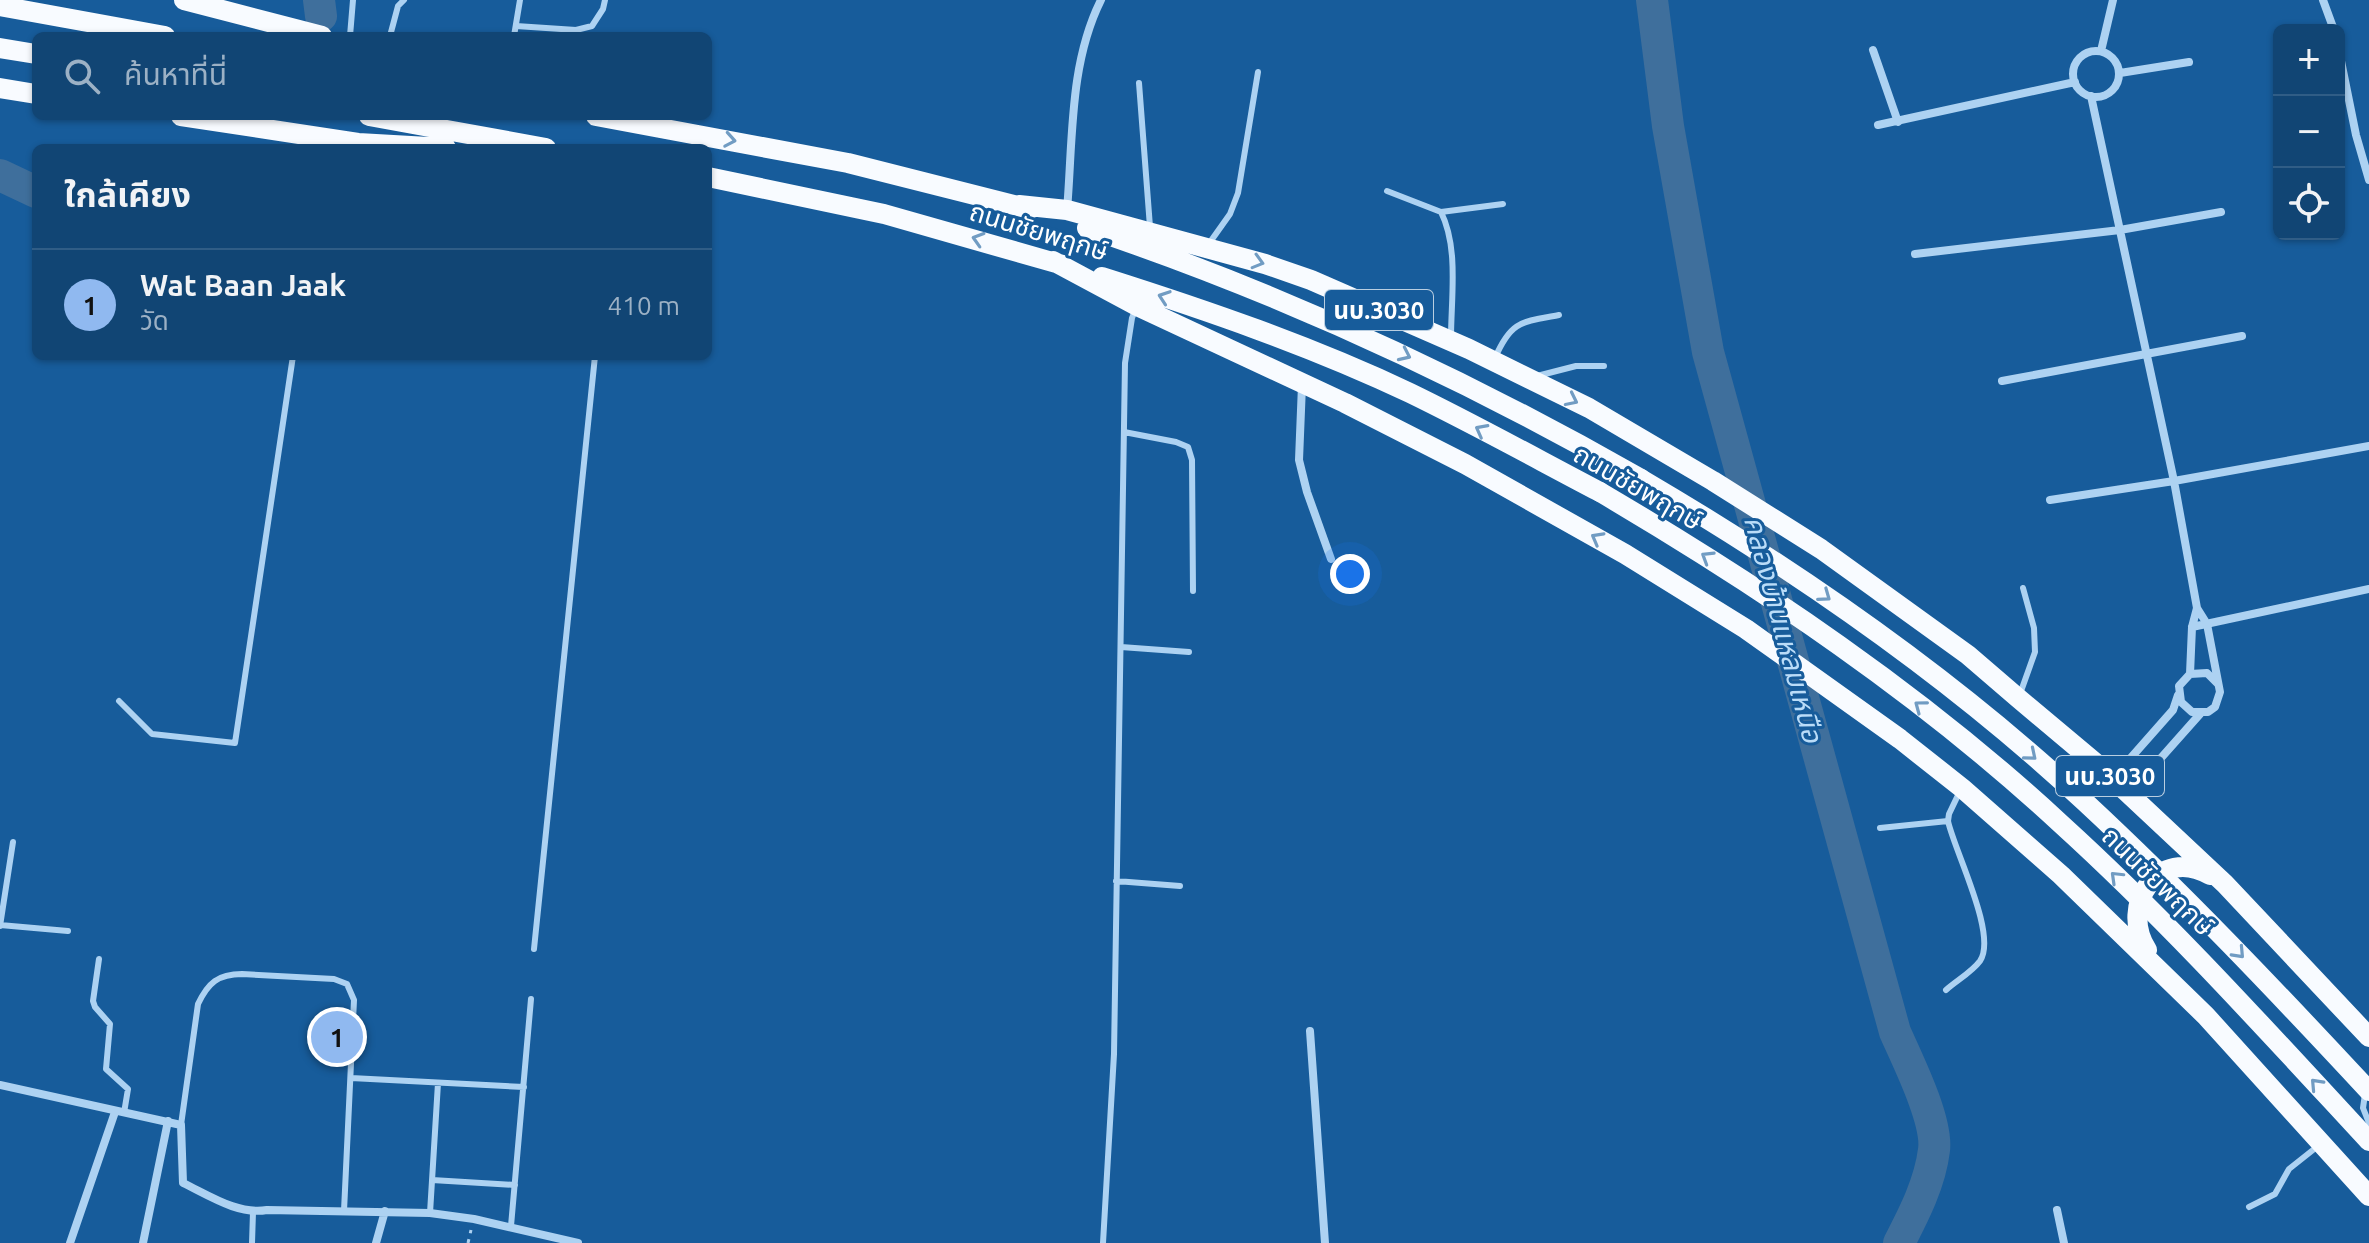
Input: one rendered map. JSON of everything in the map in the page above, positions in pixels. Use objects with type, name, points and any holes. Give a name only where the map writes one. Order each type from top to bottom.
[{"type":"main road","points":[[184,0],[234,6],[310,32]]},
{"type":"main road","points":[[0,6],[143,32]]},
{"type":"main road","points":[[0,48],[32,53]]},
{"type":"main road","points":[[0,88],[32,93]]},
{"type":"main road","points":[[202,120],[324,143],[376,144]]},
{"type":"main road","points":[[391,120],[524,144]]},
{"type":"main road","name":"ถนนชัยพฤกษ์","points":[[618,120],[848,163],[1019,205],[1143,247],[1325,318],[1494,398],[1641,479],[1810,585],[1898,648],[2016,742],[2084,800],[2222,934],[2369,1091]]},
{"type":"main road","name":"ถนนชัยพฤกษ์","points":[[712,178],[884,214],[1053,261],[1173,300],[1335,360],[1411,394],[1600,492],[1730,571],[1798,617],[2002,772],[2062,824],[2203,962],[2369,1141]]},
{"type":"main road","name":"ถนนชัยพฤกษ์","points":[[1019,205],[1067,210],[1206,247],[1311,280],[1451,341],[1589,408],[1713,481],[1821,549],[1968,655],[2113,778],[2225,884],[2369,1037]]},
{"type":"main road","points":[[1053,261],[1137,306],[1465,464],[1625,554],[1758,639],[1962,788],[2061,875],[2161,970],[2369,1196]]},
{"type":"main road","points":[[2161,970],[2139,936],[2136,920],[2144,889],[2170,868],[2186,866],[2202,870],[2225,884]]},
{"type":"street","points":[[1067,210],[1075,93],[1081,57],[1101,0]]},
{"type":"street","points":[[2101,51],[2113,0]]},
{"type":"street","points":[[2323,0],[2332,24]]},
{"type":"street","points":[[1873,50],[1898,122]]},
{"type":"street","points":[[2101,51],[2114,59],[2120,73],[2108,94],[2091,96],[2078,89],[2075,66],[2085,54],[2101,51]]},
{"type":"street","points":[[2120,73],[2189,62]]},
{"type":"street","points":[[2345,81],[2369,180]]},
{"type":"street","points":[[1878,125],[2075,82]]},
{"type":"street","points":[[2091,96],[2174,481],[2197,608],[2207,624],[2220,692],[2215,707],[2200,714],[2129,794]]},
{"type":"street","points":[[1915,254],[2120,230],[2221,212]]},
{"type":"street","points":[[2002,381],[2242,336]]},
{"type":"street","points":[[1299,383],[1299,460],[1331,559]]},
{"type":"street","points":[[2050,500],[2369,446]]},
{"type":"street","points":[[2192,627],[2369,589]]},
{"type":"street","points":[[2113,778],[2173,710],[2179,686],[2190,674],[2192,627],[2197,608]]},
{"type":"street","points":[[2190,674],[2207,673],[2218,684]]},
{"type":"street","points":[[2178,694],[2185,708],[2200,714]]},
{"type":"street","points":[[1310,1031],[1325,1243]]},
{"type":"street","points":[[0,1085],[181,1125],[183,1183],[233,1207],[253,1212],[430,1213],[511,1226],[578,1243]]},
{"type":"street","points":[[70,1243],[120,1112]]},
{"type":"street","points":[[143,1243],[168,1121]]},
{"type":"street","points":[[2057,1210],[2064,1243]]},
{"type":"street","points":[[376,1243],[385,1211]]},
{"type":"lane","points":[[350,32],[353,0]]},
{"type":"lane","points":[[391,32],[398,6],[404,0]]},
{"type":"lane","points":[[515,32],[520,0]]},
{"type":"lane","points":[[516,26],[576,30],[592,26],[605,0]]},
{"type":"lane","points":[[1206,247],[1230,214],[1238,193],[1258,72]]},
{"type":"lane","points":[[1139,83],[1150,232]]},
{"type":"lane","points":[[1387,191],[1441,212],[1503,204]]},
{"type":"lane","points":[[1441,212],[1448,225],[1451,261],[1451,341]]},
{"type":"lane","points":[[1103,1243],[1114,1054],[1125,363],[1132,318],[1137,306]]},
{"type":"lane","points":[[1493,361],[1505,334],[1516,326],[1559,315]]},
{"type":"lane","points":[[119,701],[152,734],[235,743],[292,360]]},
{"type":"lane","points":[[534,949],[595,360]]},
{"type":"lane","points":[[1528,378],[1576,366],[1604,366]]},
{"type":"lane","points":[[1124,432],[1188,447],[1192,460],[1193,591]]},
{"type":"lane","points":[[2018,698],[2035,652],[2034,628],[2023,588]]},
{"type":"lane","points":[[1121,647],[1189,652]]},
{"type":"lane","points":[[1946,990],[1980,961],[1984,950],[1983,931],[1967,872],[1948,821],[1962,788]]},
{"type":"lane","points":[[1880,828],[1948,821]]},
{"type":"lane","points":[[13,842],[0,925],[68,931]]},
{"type":"lane","points":[[1116,881],[1180,886]]},
{"type":"lane","points":[[99,959],[93,1001],[110,1024],[106,1069],[128,1089],[120,1112]]},
{"type":"lane","points":[[181,1125],[198,1004],[214,980],[228,974],[334,979],[347,984],[354,1000],[344,1211]]},
{"type":"lane","points":[[511,1226],[531,999]]},
{"type":"lane","points":[[351,1078],[524,1087]]},
{"type":"lane","points":[[430,1213],[438,1083]]},
{"type":"lane","points":[[2369,1083],[2363,1101],[2369,1123]]},
{"type":"lane","points":[[2249,1207],[2275,1194],[2289,1169],[2321,1144]]},
{"type":"lane","points":[[432,1180],[515,1185]]},
{"type":"lane","points":[[252,1243],[253,1212]]},
{"type":"waterway","points":[[319,0],[321,16]]},
{"type":"waterway","name":"คลองบ้านแหลมเหนือ","points":[[1652,0],[1668,126],[1708,352],[1895,1032],[1920,1090],[1934,1138],[1929,1174],[1916,1210],[1899,1243]]},
{"type":"waterway","points":[[0,175],[32,190]]},
{"type":"place","name":"Wat Baan Jaak","points":[[337,1037]]}]
